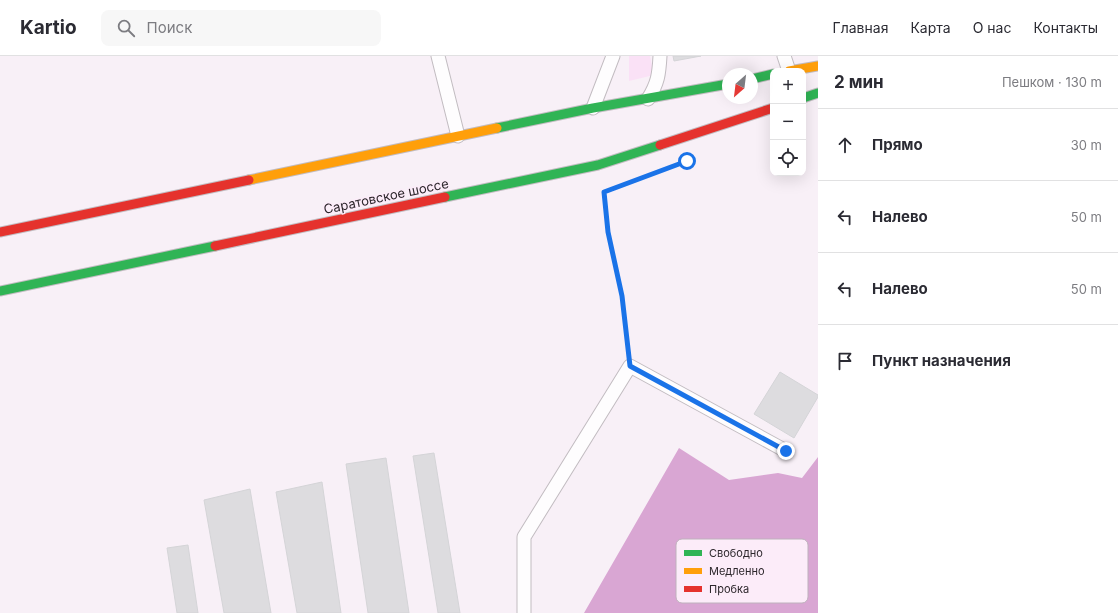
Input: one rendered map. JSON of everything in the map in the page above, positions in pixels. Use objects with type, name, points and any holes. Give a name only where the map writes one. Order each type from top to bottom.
[{"type":"main road","points":[[806,68],[818,66]]},
{"type":"main road","points":[[758,78],[770,75]]},
{"type":"main road","points":[[0,232],[593,108],[722,85]]},
{"type":"main road","points":[[806,97],[818,93]]},
{"type":"main road","name":"Саратовское шоссе","points":[[0,291],[598,165],[770,109]]},
{"type":"lane","points":[[438,56],[458,136]]},
{"type":"lane","points":[[593,108],[613,56]]},
{"type":"lane","points":[[648,99],[659,77],[660,56]]},
{"type":"lane","points":[[784,56],[788,68]]},
{"type":"lane","points":[[524,613],[524,537],[630,366],[786,451]]},
{"type":"path","points":[[630,366],[622,296],[608,232],[604,192],[673,166]]},
{"type":"shaded area","points":[[629,56],[650,56],[654,75],[629,81]]},
{"type":"shaded area","points":[[679,448],[729,480],[778,473],[802,478],[818,457],[818,613],[584,613]]},
{"type":"building","points":[[673,56],[701,56],[674,61]]},
{"type":"building","points":[[780,372],[818,395],[794,438],[754,414]]},
{"type":"building","points":[[434,453],[460,613],[438,613],[413,456]]},
{"type":"building","points":[[386,458],[409,613],[368,613],[346,464]]},
{"type":"building","points":[[322,482],[341,613],[297,613],[276,492]]},
{"type":"building","points":[[250,489],[271,613],[224,613],[204,500]]},
{"type":"building","points":[[188,545],[198,613],[177,613],[167,548]]},
{"type":"traffic: fast","points":[[758,78],[770,75]]},
{"type":"traffic: fast","points":[[497,128],[593,108],[722,85]]},
{"type":"traffic: fast","points":[[806,97],[818,93]]},
{"type":"traffic: fast","points":[[445,197],[598,165],[660,145]]},
{"type":"traffic: fast","points":[[0,291],[215,246]]},
{"type":"traffic: slow","points":[[806,68],[818,66]]},
{"type":"traffic: slow","points":[[249,180],[497,128]]},
{"type":"traffic: jam","points":[[660,145],[770,109]]},
{"type":"traffic: jam","points":[[0,232],[249,180]]},
{"type":"traffic: jam","points":[[215,246],[445,197]]},
{"type":"route","points":[[687,161],[604,192],[608,232],[622,296],[630,366],[786,451]]}]
